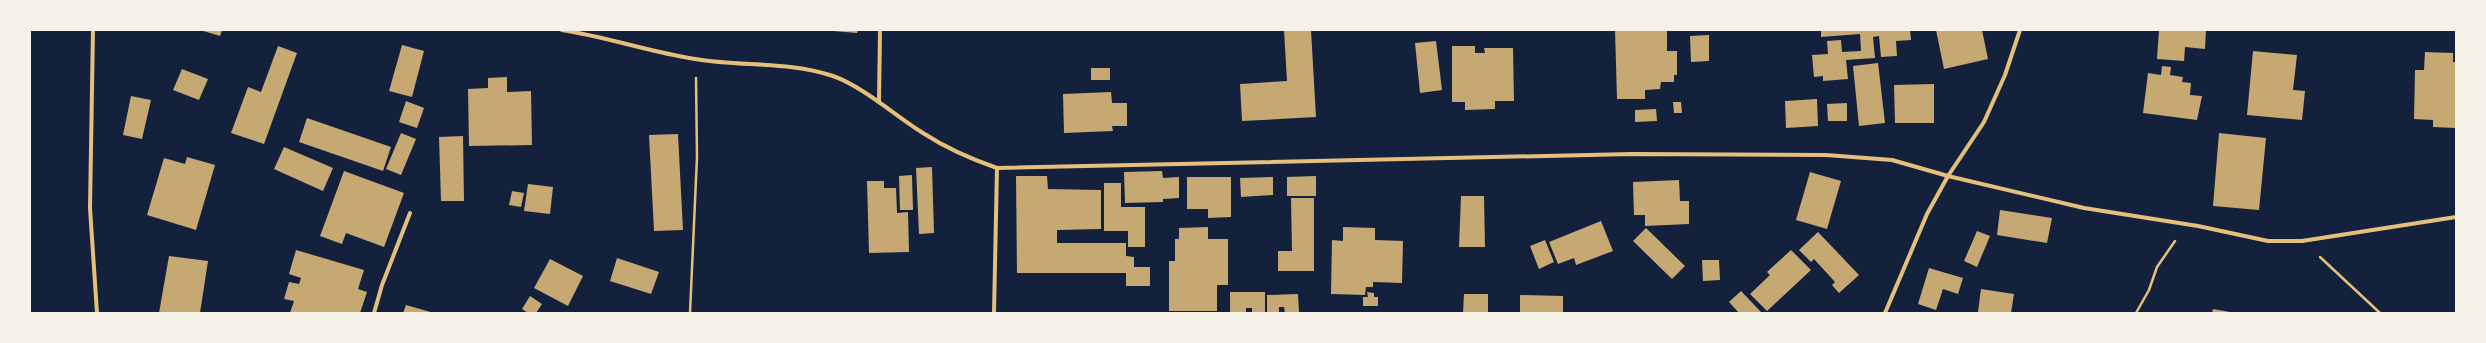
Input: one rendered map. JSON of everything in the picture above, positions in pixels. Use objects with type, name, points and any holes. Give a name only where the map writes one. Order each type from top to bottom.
[{"type":"street","points":[[93,30],[90,208],[97,313]]},
{"type":"street","points":[[562,30],[598,35],[696,60],[795,66],[835,77],[879,102],[923,133],[966,157],[997,168],[1632,154],[1826,155],[1892,160],[1948,176],[2084,208],[2186,224],[2268,241],[2302,241],[2456,217]]},
{"type":"street","points":[[879,102],[880,30]]},
{"type":"street","points":[[1885,313],[1927,214],[1948,176],[1984,122],[2005,75],[2020,30]]},
{"type":"street","points":[[994,313],[997,168]]},
{"type":"street","points":[[374,313],[382,285],[410,213]]},
{"type":"path","points":[[690,313],[697,157],[696,60]]},
{"type":"path","points":[[2136,313],[2149,290],[2157,268],[2186,224]]},
{"type":"path","points":[[2302,241],[2349,282],[2380,313]]},
{"type":"building","points":[[200,30],[222,30],[220,36]]},
{"type":"building","points":[[821,30],[858,30],[857,33]]},
{"type":"building","points":[[1284,30],[1311,30],[1316,117],[1242,121],[1240,84],[1287,81]]},
{"type":"building","points":[[1615,30],[1667,30],[1667,51],[1677,51],[1677,75],[1674,75],[1674,82],[1661,82],[1660,89],[1645,90],[1645,99],[1617,99]]},
{"type":"building","points":[[1821,30],[1910,30],[1911,40],[1896,41],[1897,56],[1881,57],[1879,36],[1873,37],[1875,58],[1846,60],[1848,79],[1823,81],[1823,76],[1814,77],[1812,55],[1828,54],[1827,41],[1841,40],[1842,52],[1861,51],[1860,34],[1821,37]]},
{"type":"building","points":[[1936,30],[1982,30],[1988,59],[1944,69]]},
{"type":"building","points":[[2159,30],[2206,30],[2205,49],[2185,47],[2184,61],[2157,59]]},
{"type":"building","points":[[1709,35],[1709,61],[1691,62],[1690,36]]},
{"type":"building","points":[[1436,41],[1442,90],[1420,93],[1415,43]]},
{"type":"building","points":[[402,45],[424,51],[412,97],[389,91]]},
{"type":"building","points":[[278,46],[297,53],[264,144],[231,133],[248,87],[261,92]]},
{"type":"building","points":[[1452,46],[1475,46],[1475,53],[1485,53],[1484,48],[1513,48],[1514,101],[1495,101],[1495,109],[1465,110],[1465,102],[1452,102]]},
{"type":"building","points":[[2253,51],[2297,55],[2293,90],[2305,91],[2302,120],[2247,115]]},
{"type":"building","points":[[2425,52],[2453,53],[2453,62],[2456,62],[2456,128],[2433,127],[2433,120],[2414,119],[2415,70],[2424,70]]},
{"type":"building","points":[[1878,63],[1885,123],[1859,126],[1853,66]]},
{"type":"building","points":[[2162,66],[2171,67],[2170,75],[2183,77],[2182,82],[2191,83],[2190,95],[2202,96],[2197,120],[2143,113],[2148,73],[2161,75]]},
{"type":"building","points":[[1091,68],[1110,68],[1110,80],[1091,80]]},
{"type":"building","points":[[182,69],[208,79],[199,100],[173,90]]},
{"type":"building","points":[[507,77],[507,92],[531,91],[532,145],[469,146],[468,89],[488,88],[488,78]]},
{"type":"building","points":[[1934,84],[1934,123],[1895,123],[1894,85]]},
{"type":"building","points":[[1111,92],[1112,103],[1127,103],[1127,126],[1112,126],[1113,131],[1064,133],[1063,94]]},
{"type":"building","points":[[131,96],[151,100],[142,139],[123,135]]},
{"type":"building","points":[[1817,99],[1818,126],[1786,128],[1785,101]]},
{"type":"building","points":[[406,101],[424,108],[417,128],[399,122]]},
{"type":"building","points":[[1673,102],[1681,102],[1682,113],[1674,113]]},
{"type":"building","points":[[1847,103],[1847,121],[1828,121],[1827,104]]},
{"type":"building","points":[[1656,109],[1657,121],[1635,122],[1635,110]]},
{"type":"building","points":[[307,118],[391,147],[383,171],[299,142]]},
{"type":"building","points":[[401,133],[416,139],[401,175],[386,169]]},
{"type":"building","points":[[2219,133],[2266,138],[2259,210],[2213,206]]},
{"type":"building","points":[[678,134],[683,230],[654,231],[649,135]]},
{"type":"building","points":[[463,136],[464,201],[441,201],[439,137]]},
{"type":"building","points":[[284,147],[333,168],[323,191],[274,169]]},
{"type":"building","points":[[187,157],[215,165],[196,230],[147,215],[164,158],[185,164]]},
{"type":"building","points":[[932,167],[934,233],[919,234],[916,168]]},
{"type":"building","points":[[344,171],[404,193],[384,247],[346,233],[342,244],[320,236]]},
{"type":"building","points":[[1162,171],[1163,178],[1179,177],[1179,198],[1163,199],[1163,202],[1125,203],[1124,172]]},
{"type":"building","points":[[1810,172],[1841,181],[1827,229],[1796,220]]},
{"type":"building","points":[[912,175],[913,210],[900,210],[899,176]]},
{"type":"building","points":[[1016,176],[1047,176],[1048,189],[1101,190],[1101,229],[1057,230],[1057,243],[1126,243],[1126,256],[1134,257],[1134,267],[1150,267],[1150,286],[1126,286],[1126,273],[1017,273]]},
{"type":"building","points":[[1316,176],[1316,196],[1287,196],[1287,177]]},
{"type":"building","points":[[1187,177],[1231,177],[1231,217],[1208,218],[1208,209],[1187,209]]},
{"type":"building","points":[[1273,177],[1273,195],[1241,197],[1240,178]]},
{"type":"building","points":[[1679,180],[1680,201],[1689,201],[1689,224],[1645,226],[1645,215],[1634,215],[1633,182]]},
{"type":"building","points":[[867,181],[884,181],[884,188],[896,188],[897,213],[908,212],[909,252],[869,253]]},
{"type":"building","points":[[1104,183],[1121,183],[1121,207],[1145,207],[1145,247],[1128,247],[1128,231],[1104,231]]},
{"type":"building","points":[[528,184],[553,187],[550,214],[524,211]]},
{"type":"building","points":[[512,191],[524,193],[521,207],[509,205]]},
{"type":"building","points":[[1461,196],[1484,196],[1485,247],[1459,247]]},
{"type":"building","points":[[1291,198],[1314,198],[1314,271],[1278,271],[1278,251],[1292,251]]},
{"type":"building","points":[[2000,210],[2052,218],[2047,243],[1997,235]]},
{"type":"building","points":[[1601,221],[1613,251],[1576,265],[1574,258],[1558,264],[1549,242]]},
{"type":"building","points":[[1208,227],[1208,239],[1228,239],[1228,285],[1217,285],[1217,311],[1169,311],[1169,261],[1175,261],[1175,239],[1179,239],[1179,228]]},
{"type":"building","points":[[1343,227],[1375,228],[1375,240],[1403,241],[1402,283],[1373,282],[1373,287],[1366,287],[1365,295],[1331,294],[1332,240],[1343,241]]},
{"type":"building","points":[[1646,228],[1685,266],[1672,279],[1633,241]]},
{"type":"building","points":[[1977,231],[1990,236],[1977,267],[1964,261]]},
{"type":"building","points":[[1818,232],[1859,275],[1839,293],[1832,285],[1835,282],[1814,259],[1811,262],[1799,250]]},
{"type":"building","points":[[1545,240],[1554,262],[1539,269],[1530,246]]},
{"type":"building","points":[[296,250],[364,270],[358,289],[367,292],[360,313],[290,313],[294,301],[284,299],[289,282],[299,284],[301,278],[289,274]]},
{"type":"building","points":[[1791,250],[1811,270],[1767,311],[1750,294],[1770,275],[1767,272]]},
{"type":"building","points":[[169,256],[208,261],[200,313],[159,313]]},
{"type":"building","points":[[617,258],[659,272],[651,294],[610,281]]},
{"type":"building","points":[[550,259],[583,276],[568,306],[534,288]]},
{"type":"building","points":[[1702,260],[1719,260],[1720,280],[1703,281]]},
{"type":"building","points":[[1929,268],[1963,278],[1958,294],[1943,289],[1936,310],[1918,304]]},
{"type":"building","points":[[1981,289],[2014,294],[2011,313],[1978,312]]},
{"type":"building","points":[[1741,291],[1762,313],[1739,313],[1729,302]]},
{"type":"building","points":[[1230,292],[1265,292],[1265,313],[1252,313],[1252,308],[1246,308],[1246,313],[1230,313]]},
{"type":"building","points":[[1367,292],[1374,293],[1374,297],[1378,297],[1378,306],[1363,306],[1363,297],[1368,297]]},
{"type":"building","points":[[1298,294],[1299,313],[1285,313],[1284,307],[1279,307],[1279,313],[1267,313],[1267,295]]},
{"type":"building","points":[[1464,294],[1488,294],[1488,313],[1463,313]]},
{"type":"building","points":[[1520,295],[1563,296],[1563,313],[1520,313]]},
{"type":"building","points":[[530,296],[542,304],[536,313],[528,313],[522,309]]},
{"type":"building","points":[[406,305],[434,313],[403,313]]},
{"type":"building","points":[[2213,309],[2230,312],[2230,313],[2212,313]]}]
